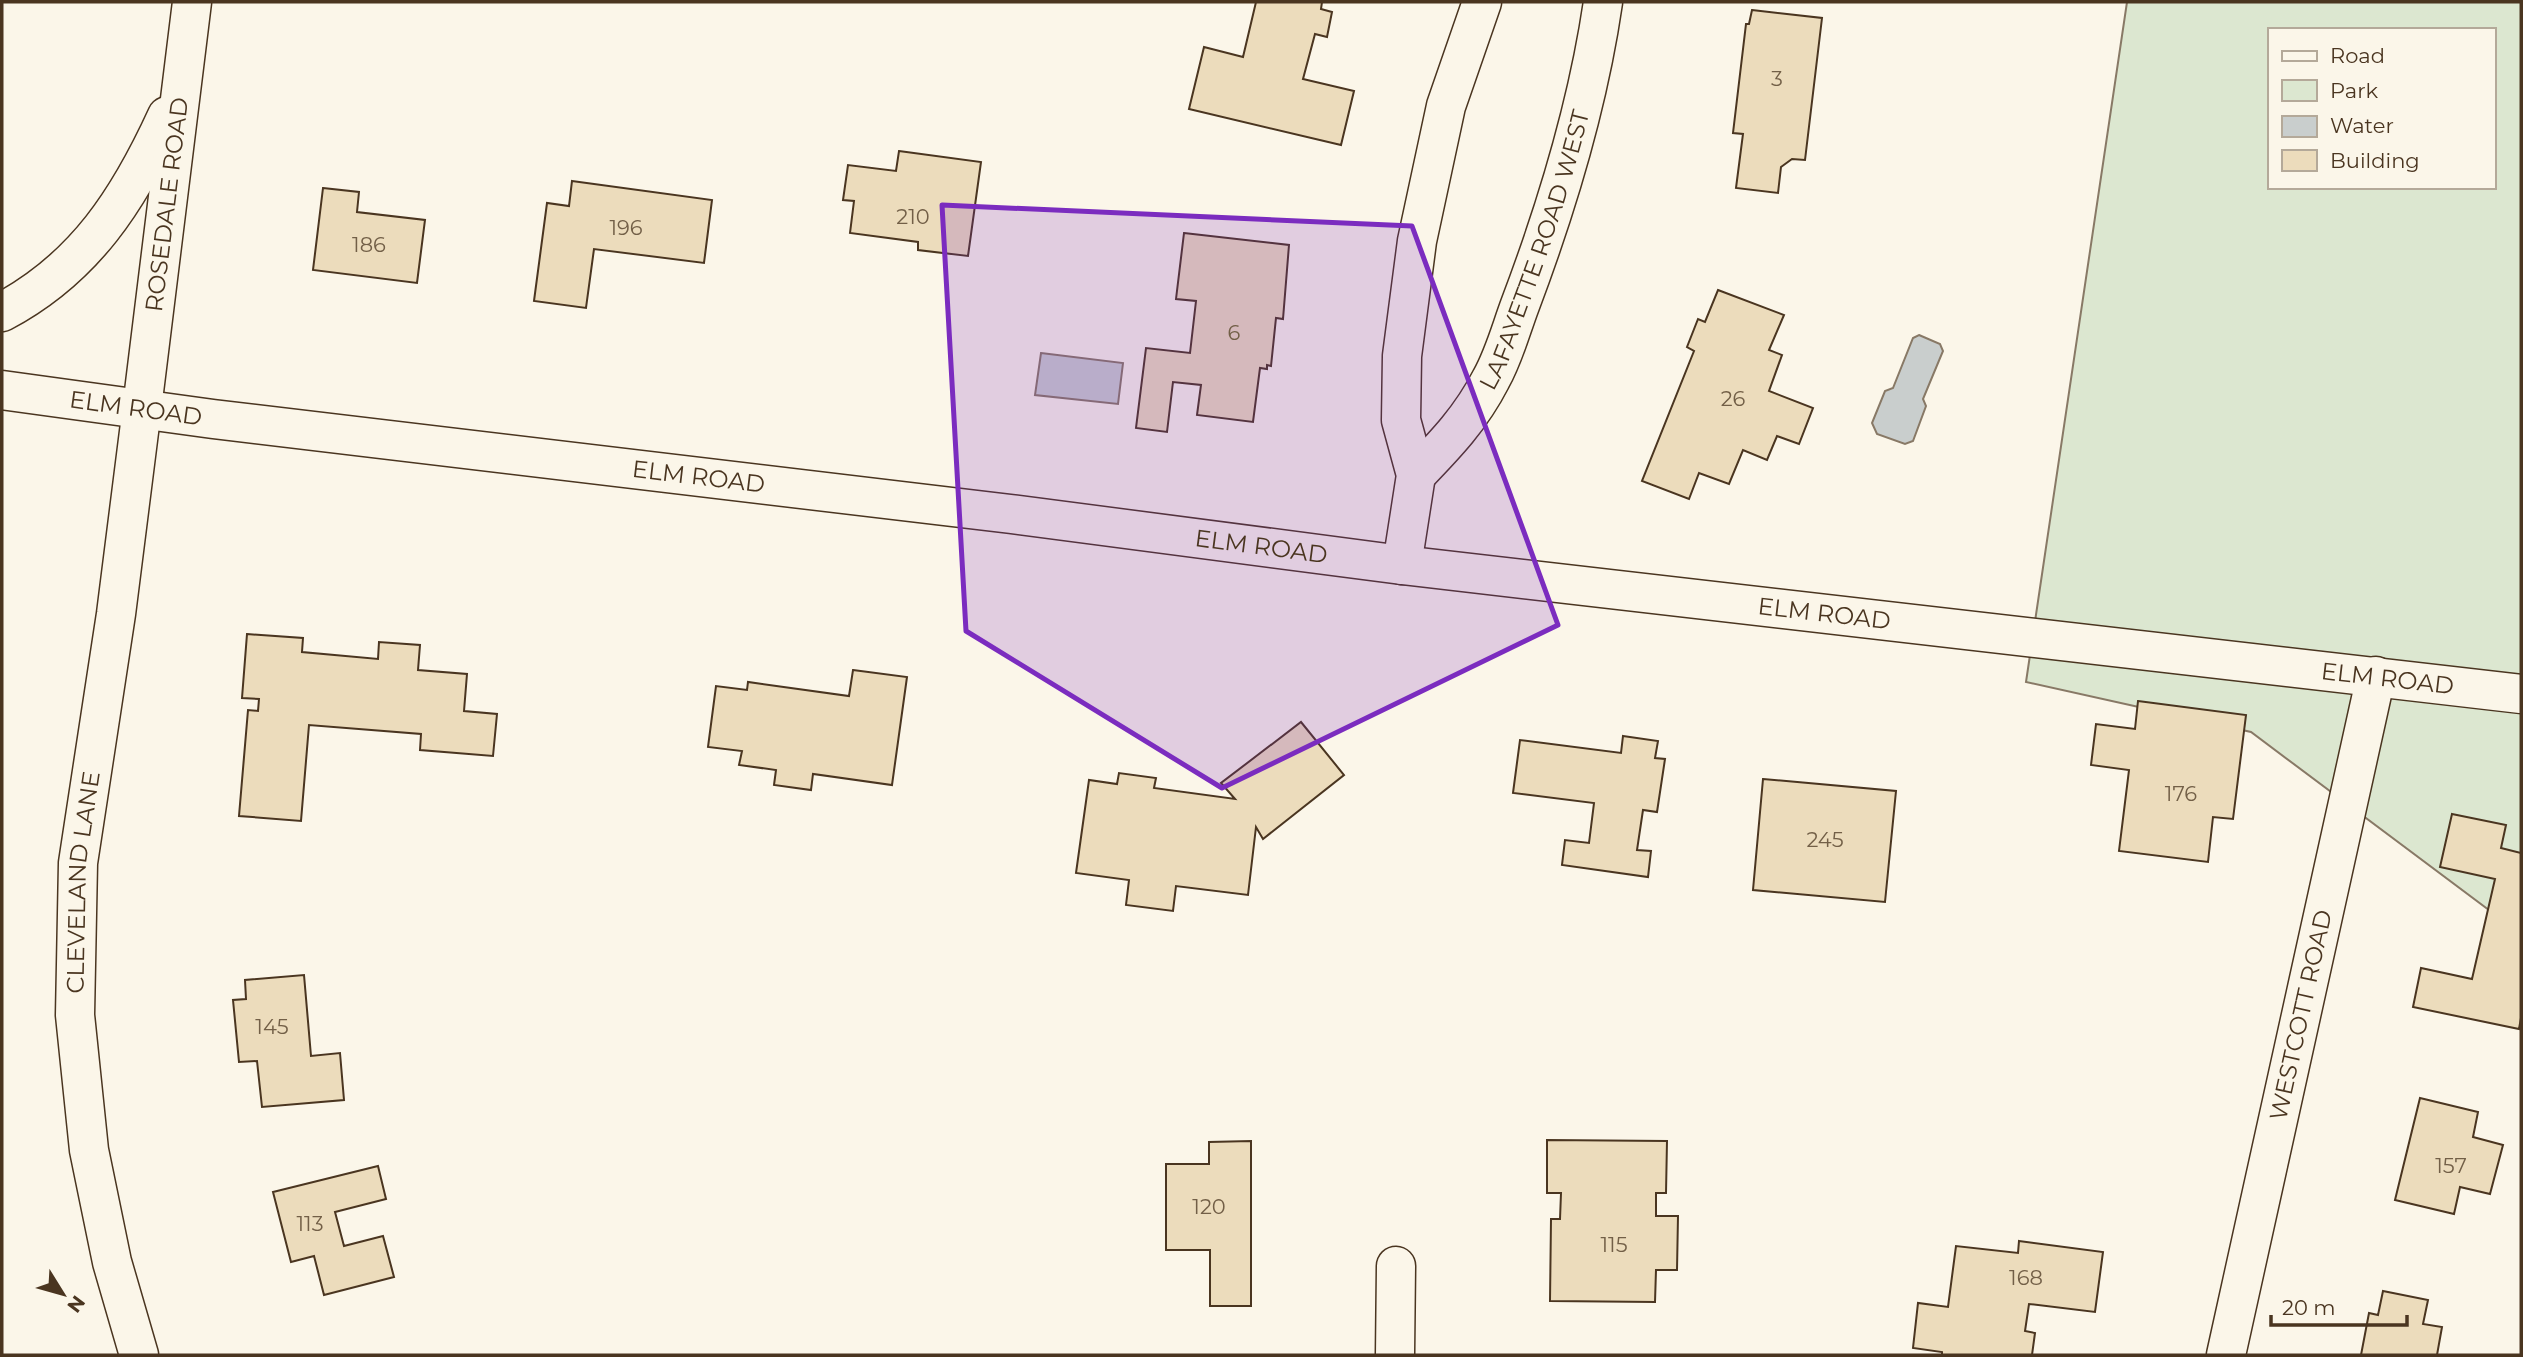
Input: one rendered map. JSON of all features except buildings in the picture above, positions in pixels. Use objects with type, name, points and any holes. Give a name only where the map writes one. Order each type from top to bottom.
[{"type":"street","name":"ROSEDALE ROAD","points":[[142,408],[192,2]]},
{"type":"street","points":[[1402,565],[1416,475],[1401,420],[1402,356],[1417,241],[1446,106],[1482,2]]},
{"type":"street","name":"LAFAYETTE ROAD WEST","points":[[1416,475],[1459,432],[1492,378],[1535,267],[1572,147],[1599,31],[1603,2]]},
{"type":"street","points":[[2,312],[47,284],[80,256],[105,227],[150,154],[183,71]]},
{"type":"street","name":"ELM ROAD","points":[[2,390],[213,419],[998,512],[1402,565],[2521,694]]},
{"type":"street","name":"CLEVELAND LANE","points":[[139,1355],[111,1262],[89,1150],[75,1015],[78,863],[117,614],[142,408]]},
{"type":"street","name":"WESTCOTT ROAD","points":[[2226,1355],[2376,676]]},
{"type":"street","points":[[1395,1355],[1396,1266]]},
{"type":"highlighted area","points":[[942,205],[1412,226],[1558,625],[1222,788],[966,631]]},
{"type":"green space","points":[[2127,2],[2521,2],[2521,934],[2251,732],[2026,682]]},
{"type":"water","points":[[1919,335],[1940,344],[1943,351],[1923,399],[1926,406],[1913,441],[1905,444],[1877,434],[1872,423],[1885,391],[1893,388],[1913,338]]},
{"type":"water","points":[[1041,353],[1123,363],[1118,404],[1035,395]]}]
